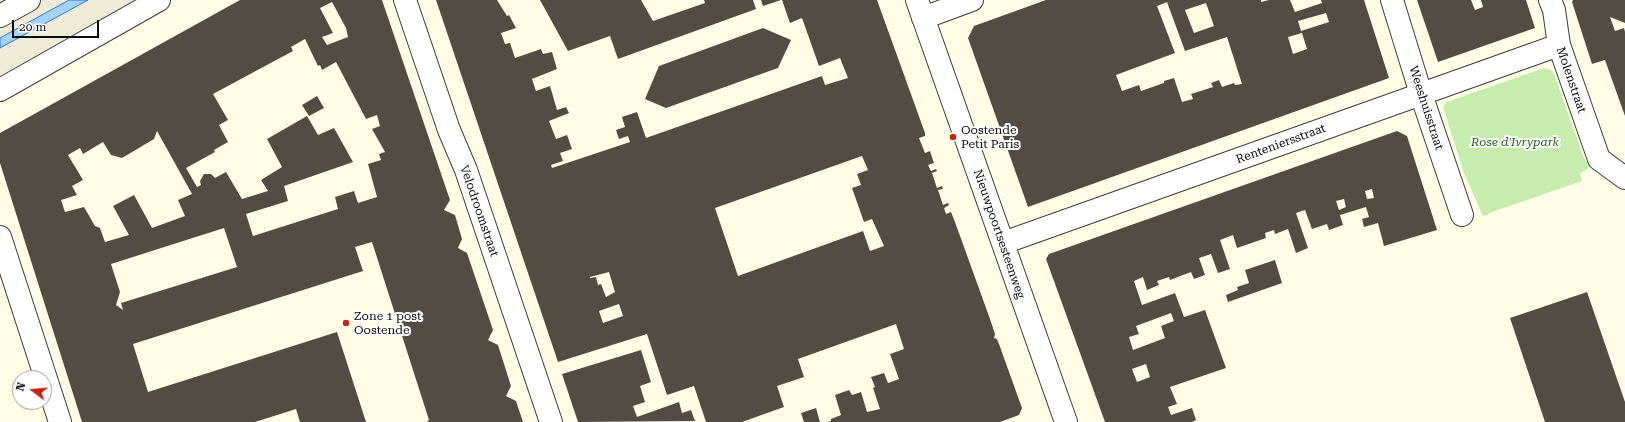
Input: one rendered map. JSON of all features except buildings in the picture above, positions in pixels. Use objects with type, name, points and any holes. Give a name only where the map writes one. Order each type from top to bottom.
[{"type":"street","points":[[0,16],[29,0]]},
{"type":"street","points":[[0,90],[159,0]]},
{"type":"street","name":"Velodroomstraat","points":[[405,0],[448,130],[466,170],[551,422]]},
{"type":"street","points":[[920,9],[972,0]]},
{"type":"street","name":"Weeshuisstraat","points":[[1392,0],[1421,94],[1462,215]]},
{"type":"street","name":"Molenstraat","points":[[1550,0],[1554,10],[1559,46],[1599,159],[1625,178]]},
{"type":"street","name":"Nieuwpoortsesteenweg","points":[[920,9],[1066,422]]},
{"type":"street","name":"Renteniersstraat","points":[[1003,243],[1559,46]]},
{"type":"street","points":[[0,237],[60,422]]},
{"type":"green space","name":"Rose d'Ivrypark","points":[[1544,68],[1551,70],[1554,74],[1584,158],[1591,167],[1580,173],[1582,181],[1483,216],[1464,173],[1443,107],[1447,102]]},
{"type":"shaded area","points":[[0,0],[69,0],[0,38]]},
{"type":"shaded area","points":[[88,0],[147,0],[0,81],[0,48]]},
{"type":"water","points":[[69,0],[88,0],[0,48],[0,38]]},
{"type":"place","name":"Oostende Petit Paris","points":[[953,137]]},
{"type":"place","name":"Zone 1 post Oostende","points":[[346,323]]}]
